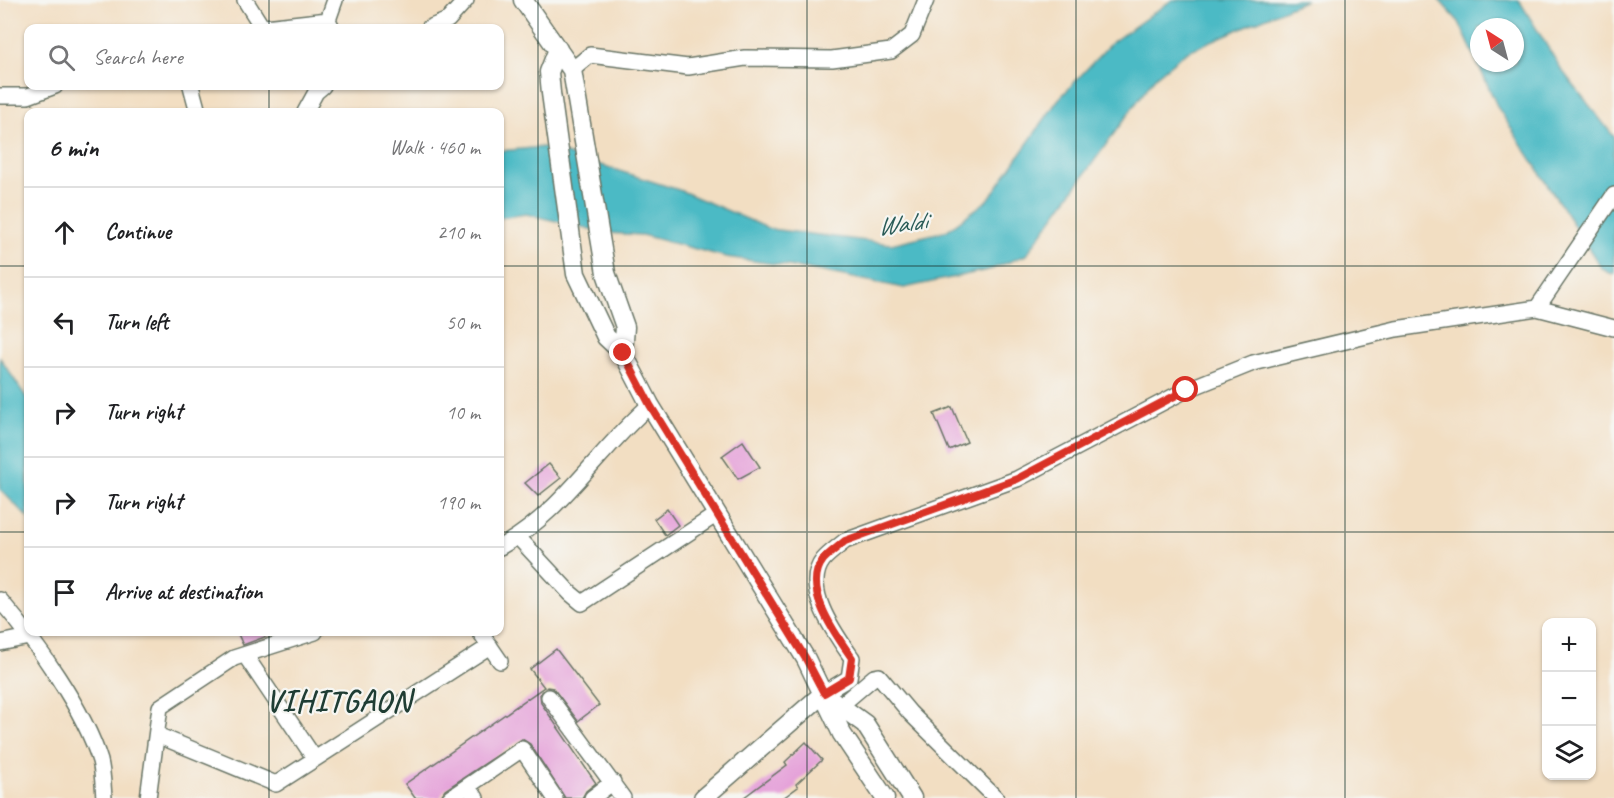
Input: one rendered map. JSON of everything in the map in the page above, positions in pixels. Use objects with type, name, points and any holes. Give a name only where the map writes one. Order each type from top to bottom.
[{"type":"main road","points":[[523,0],[572,70],[606,273],[625,327],[623,353]]},
{"type":"main road","points":[[558,50],[549,72],[576,274],[606,337],[623,353],[650,405],[806,659],[842,734],[885,798]]},
{"type":"main road","points":[[824,693],[865,724],[912,798]]},
{"type":"main road","points":[[703,798],[824,693]]},
{"type":"street","points":[[245,0],[257,24]]},
{"type":"street","points":[[331,24],[335,0]]},
{"type":"street","points":[[572,70],[590,55],[688,67],[745,58],[832,59],[891,51],[912,35],[926,0]]},
{"type":"street","points":[[438,24],[448,20],[460,3]]},
{"type":"street","points":[[0,96],[28,96],[44,90]]},
{"type":"street","points":[[192,90],[197,108]]},
{"type":"street","points":[[307,108],[318,90]]},
{"type":"street","points":[[1537,308],[1614,195]]},
{"type":"street","points":[[824,693],[849,678],[852,658],[824,616],[816,585],[822,561],[845,541],[1017,479],[1186,390],[1253,363],[1396,329],[1537,308],[1614,328]]},
{"type":"street","points":[[504,545],[518,537],[578,482],[629,423],[650,405]]},
{"type":"street","points":[[518,537],[582,603],[717,514]]},
{"type":"street","points":[[0,600],[24,631]]},
{"type":"street","points":[[148,798],[160,707],[215,669],[245,655],[303,636]]},
{"type":"street","points":[[483,636],[500,661]]},
{"type":"street","points":[[0,643],[29,637],[90,734],[101,764],[104,798]]},
{"type":"street","points":[[157,735],[276,784],[490,646]]},
{"type":"street","points":[[245,655],[315,759]]},
{"type":"street","points":[[840,706],[874,676],[879,676],[934,738],[996,798]]},
{"type":"street","points":[[549,697],[623,798]]},
{"type":"street","points":[[450,798],[472,792],[522,749],[555,798]]},
{"type":"street","points":[[592,798],[613,782]]},
{"type":"water","points":[[1172,0],[1306,0],[1186,52],[1155,77],[1026,255],[992,269],[904,288],[809,269],[726,257],[642,235],[607,233],[526,214],[504,217],[504,151],[544,147],[682,191],[770,229],[891,244],[946,231],[988,200],[1058,100],[1111,43]]},
{"type":"water","points":[[1439,0],[1519,0],[1561,69],[1614,137],[1614,275],[1602,269],[1498,108],[1482,72],[1524,72],[1524,18],[1470,18],[1470,46],[1459,22]]},
{"type":"water","points":[[0,358],[24,394],[24,514],[0,489]]},
{"type":"building","points":[[952,407],[967,442],[949,450],[934,414]]},
{"type":"building","points":[[743,441],[760,467],[738,479],[722,456]]},
{"type":"building","points":[[549,464],[561,478],[538,496],[525,483]]},
{"type":"building","points":[[667,509],[678,525],[665,535],[654,519]]},
{"type":"building","points":[[239,636],[267,636],[243,645]]},
{"type":"building","points":[[556,649],[599,705],[578,721],[553,688],[547,687],[540,694],[541,703],[596,783],[586,791],[582,798],[565,798],[530,744],[522,739],[445,790],[440,798],[415,798],[405,784],[544,687],[530,669]]},
{"type":"building","points":[[806,742],[822,760],[796,784],[798,787],[783,798],[743,798],[787,765],[785,762]]},
{"type":"district","name":"VIHITGAON","points":[[339,701]]},
{"type":"route","points":[[623,353],[650,405],[686,460],[806,659],[824,693],[849,678],[852,658],[824,616],[816,585],[822,561],[845,541],[1017,479],[1186,390]]},
{"type":"water label","name":"Waldi","points":[[902,223]]}]
